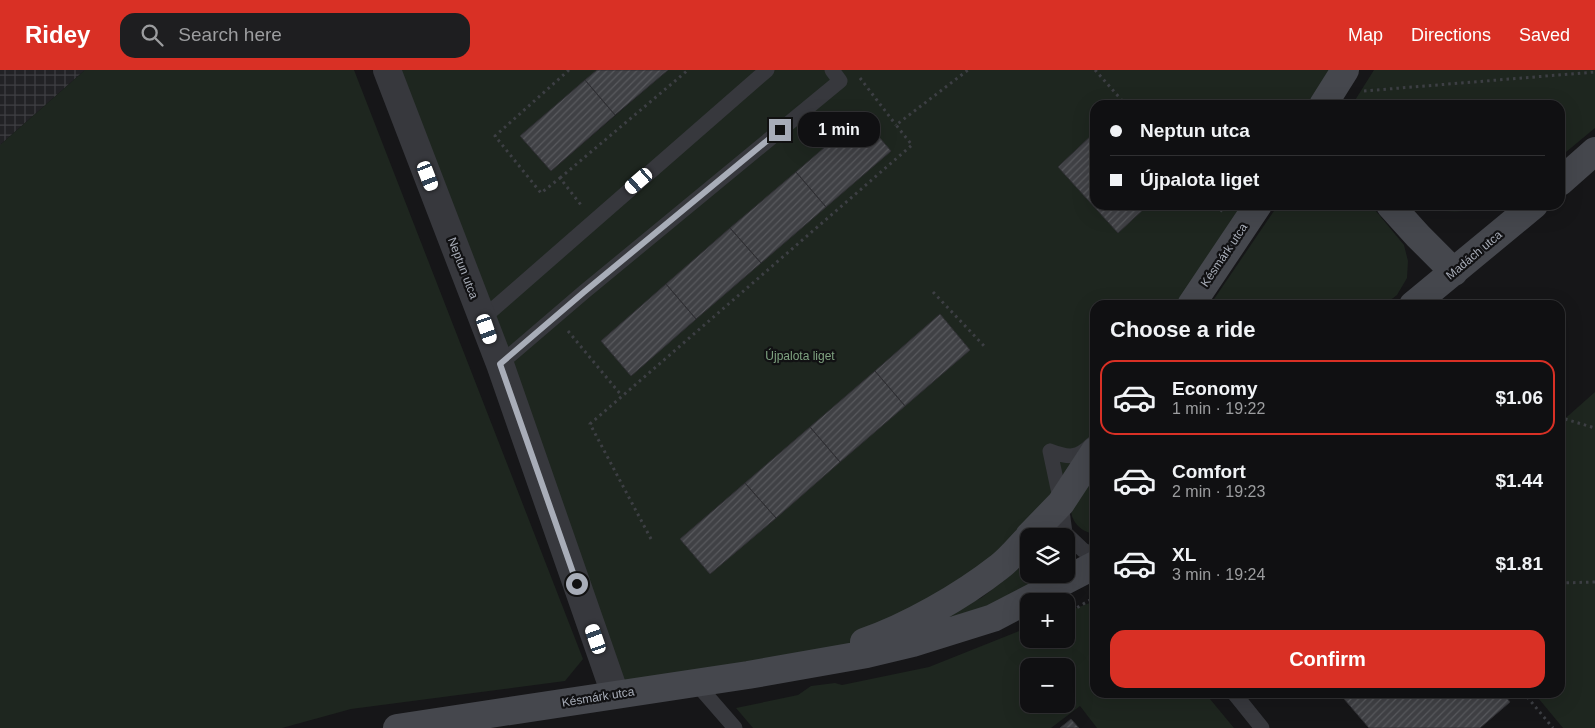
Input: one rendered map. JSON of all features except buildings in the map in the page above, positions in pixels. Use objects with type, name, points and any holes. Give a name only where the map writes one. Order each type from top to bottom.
[{"type":"street","name":"Neptun utca","points":[[387,70],[500,364],[615,694]]},
{"type":"street","points":[[1326,100],[1342,75]]},
{"type":"street","points":[[1565,178],[1595,151]]},
{"type":"street","name":"Késmárk utca","points":[[1194,300],[1255,210]]},
{"type":"street","points":[[1395,210],[1454,272]]},
{"type":"street","name":"Madách utca","points":[[1419,300],[1528,210]]},
{"type":"street","name":"Késmárk utca","points":[[1037,528],[1061,503],[1090,459]]},
{"type":"street","name":"Késmárk utca","points":[[799,665],[868,640],[924,615],[1000,566],[1020,545]]},
{"type":"street","name":"Késmárk utca","points":[[397,728],[748,675],[867,654],[913,643],[993,618],[1090,568]]},
{"type":"lane","points":[[482,318],[767,70]]},
{"type":"lane","points":[[500,364],[584,292],[840,81],[832,70]]},
{"type":"lane","points":[[1090,446],[1083,453],[1075,456],[1063,456],[1050,451],[1065,532],[1083,550],[1090,554]]},
{"type":"lane","points":[[695,682],[735,728]]},
{"type":"lane","points":[[1238,698],[1262,728]]},
{"type":"path","points":[[560,178],[688,70]]},
{"type":"path","points":[[651,540],[590,424],[912,145],[854,70]]},
{"type":"path","points":[[896,125],[968,70]]},
{"type":"path","points":[[1095,70],[1122,100]]},
{"type":"path","points":[[1342,75],[1354,91],[1595,72]]},
{"type":"path","points":[[933,292],[986,348]]},
{"type":"path","points":[[1565,419],[1595,428]]},
{"type":"path","points":[[1565,583],[1595,582]]},
{"type":"path","points":[[1075,608],[1090,599]]},
{"type":"path","points":[[1528,698],[1552,728]]},
{"type":"shaded area","points":[[0,70],[85,70],[0,145]]},
{"type":"green space","points":[[85,70],[354,70],[583,659],[565,681],[351,709],[282,728],[0,728],[0,145]]},
{"type":"green space","name":"Újpalota liget","points":[[387,70],[597,70],[520,136],[551,171],[668,70],[1345,70],[1326,100],[1090,100],[1090,137],[1058,167],[1090,202],[1090,210],[1098,210],[1118,232],[1142,210],[1255,210],[1194,300],[1090,300],[1090,457],[1035,528],[1020,528],[1020,542],[868,640],[615,694]]},
{"type":"green space","points":[[1374,70],[1595,70],[1595,128],[1565,153],[1565,100],[1355,100]]},
{"type":"green space","points":[[1275,210],[1375,210],[1404,245],[1408,261],[1407,278],[1397,295],[1390,300],[1213,300]]},
{"type":"green space","points":[[1438,210],[1468,210],[1458,211]]},
{"type":"green space","points":[[1595,392],[1595,728],[1563,728],[1538,698],[1565,698],[1565,419]]},
{"type":"green space","points":[[1090,475],[1090,533],[1075,523],[1071,512],[1073,500]]},
{"type":"green space","points":[[1020,568],[1020,583],[1040,583],[978,612],[945,620],[943,617],[981,598]]},
{"type":"green space","points":[[1090,603],[1090,698],[1209,698],[1234,728],[1097,728],[1080,706],[1075,710],[1075,658],[1020,658],[1020,713],[1071,713],[1051,728],[753,728],[736,708],[798,695],[811,686],[835,683],[842,685],[929,667],[1020,631],[1020,648],[1075,648],[1075,609]]},
{"type":"route","points":[[577,584],[500,364],[780,130]]}]
